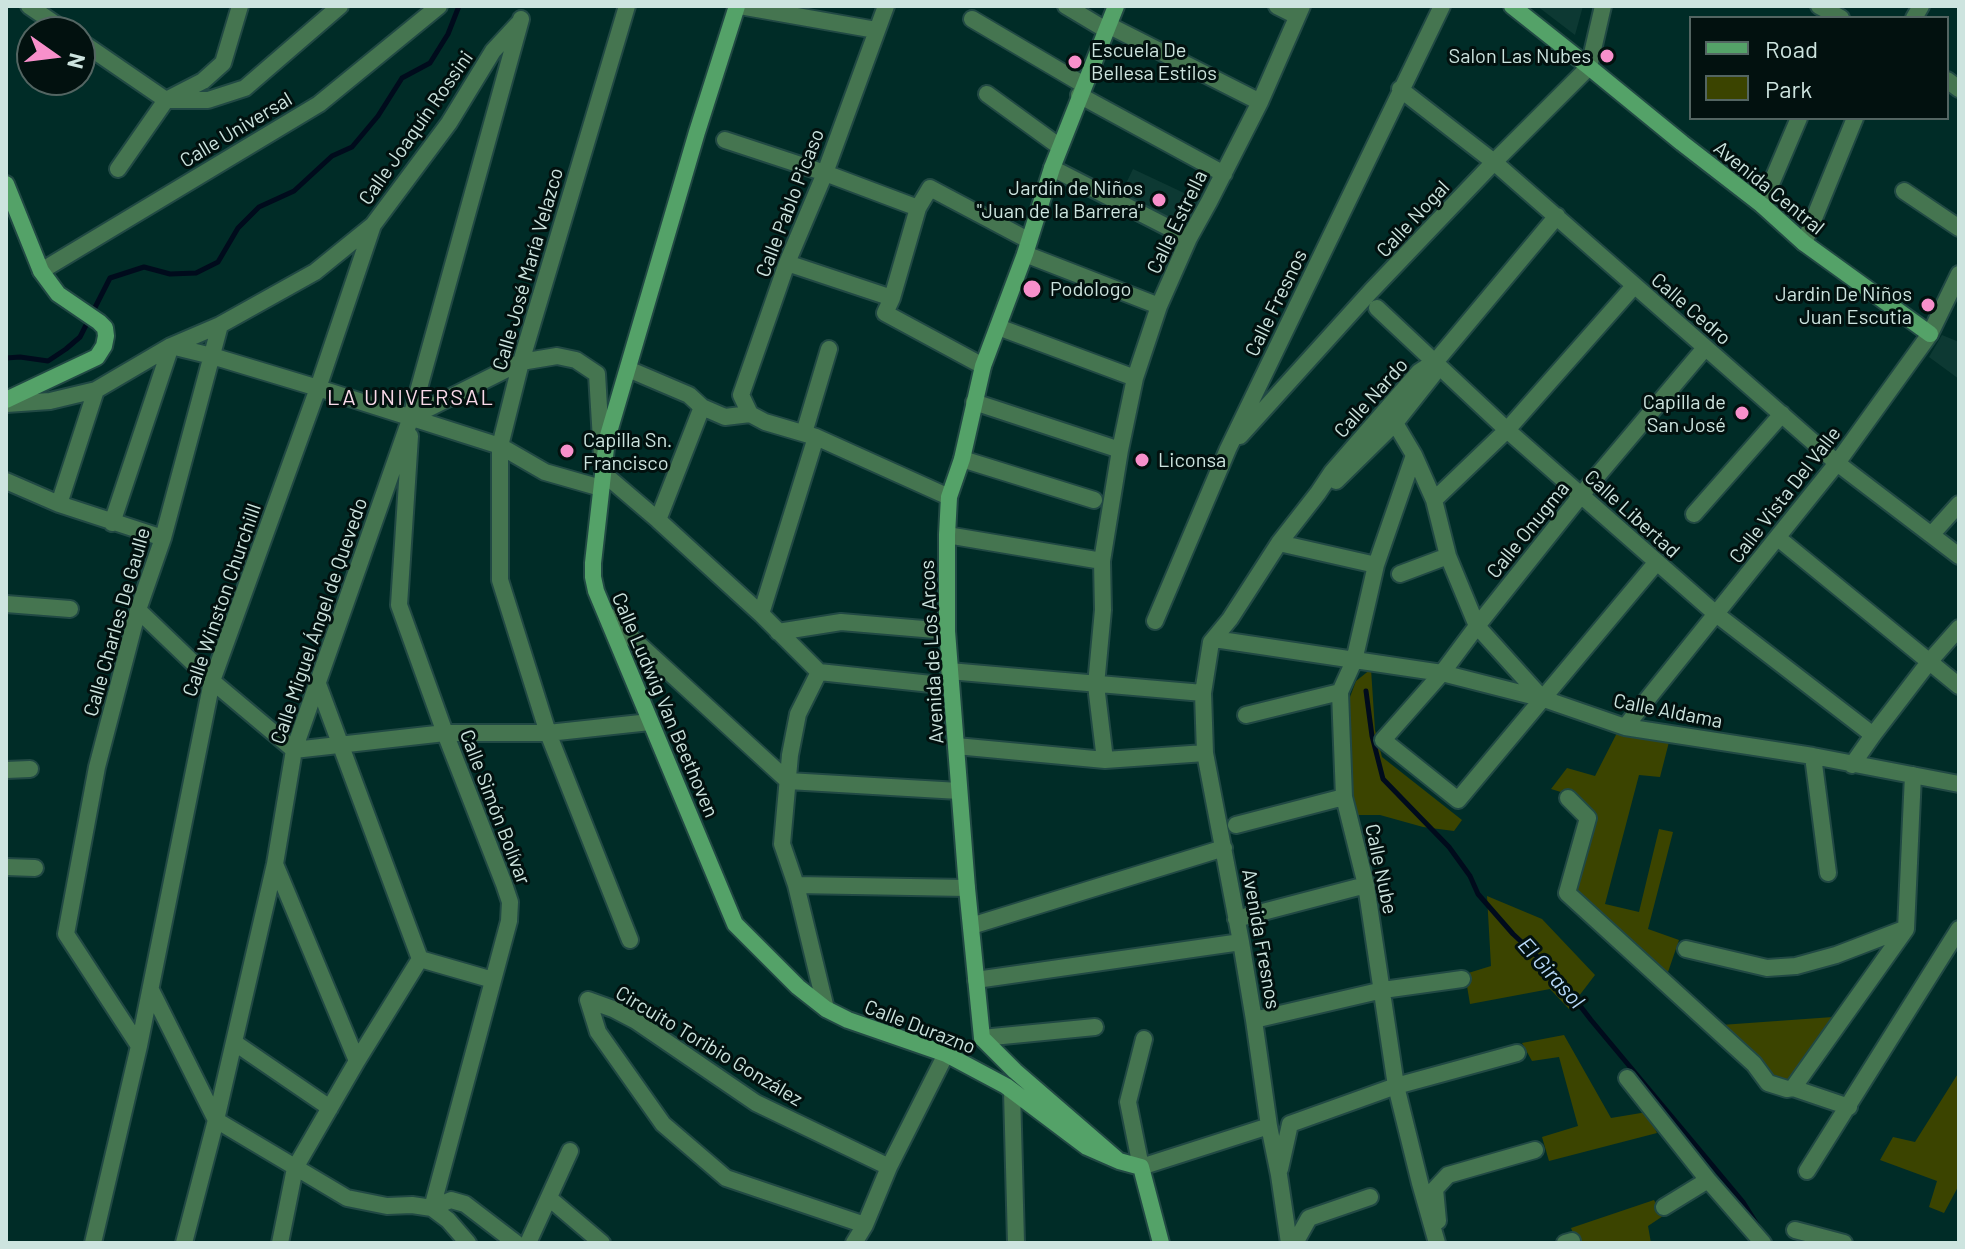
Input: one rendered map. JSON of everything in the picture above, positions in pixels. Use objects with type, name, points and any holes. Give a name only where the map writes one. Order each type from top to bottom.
[{"type":"street","points":[[118,169],[166,100],[203,81],[223,63],[240,6]]},
{"type":"street","points":[[96,52],[166,100],[208,100],[245,88],[340,6]]},
{"type":"street","name":"Calle Universal","points":[[41,271],[319,104],[439,6]]},
{"type":"street","name":"Calle José María Velazco","points":[[627,6],[521,362],[500,446],[500,580],[548,733],[630,940]]},
{"type":"street","points":[[739,6],[876,30]]},
{"type":"street","name":"Calle Ludwig Van Beethoven","points":[[739,6],[697,132],[607,439],[593,577],[596,591],[735,924],[798,987],[826,1009]]},
{"type":"street","name":"Calle Pablo Picaso","points":[[750,414],[741,395],[787,263],[825,173],[886,6]]},
{"type":"street","points":[[1066,6],[1260,102]]},
{"type":"street","name":"Avenida de Los Arcos","points":[[982,1038],[947,631],[949,497],[962,459],[983,366],[1052,168],[1116,6]]},
{"type":"street","points":[[1277,6],[1299,11]]},
{"type":"street","name":"Calle Fresnos","points":[[1155,621],[1228,449],[1442,6]]},
{"type":"street","name":"Avenida Central","points":[[1512,6],[1762,205],[1804,243],[1930,334]]},
{"type":"street","points":[[1589,67],[1603,6]]},
{"type":"street","points":[[1819,6],[1837,16]]},
{"type":"street","name":"Calle Estrella","points":[[1105,760],[1096,685],[1103,610],[1102,561],[1135,378],[1159,306],[1189,238],[1260,102],[1299,11]]},
{"type":"street","name":"Calle Joaquín Rossini","points":[[6,402],[50,401],[96,390],[171,346],[220,325],[315,272],[373,225],[449,123],[493,51],[521,19]]},
{"type":"street","name":"Calle Miguel Ángel de Quevedo","points":[[184,1243],[235,1043],[275,864],[294,750],[411,417],[521,19]]},
{"type":"street","points":[[972,19],[1082,90],[1224,174]]},
{"type":"street","name":"Calle Nogal","points":[[1228,449],[1371,291],[1589,67]]},
{"type":"street","name":"Calle Cedro","points":[[1400,89],[1494,162],[1837,463],[1959,556]]},
{"type":"street","points":[[987,94],[1060,147]]},
{"type":"street","points":[[1762,205],[1798,120]]},
{"type":"street","points":[[1804,243],[1854,120]]},
{"type":"street","points":[[725,140],[918,208]]},
{"type":"street","points":[[1052,168],[1189,238]]},
{"type":"street","points":[[6,184],[41,271],[58,294],[99,322],[105,328],[106,336],[97,357],[6,402]]},
{"type":"street","points":[[889,305],[918,208],[930,188],[1026,247],[1159,306]]},
{"type":"street","points":[[1904,191],[1959,228]]},
{"type":"street","points":[[1436,361],[1557,216]]},
{"type":"street","name":"Calle Winston Churchilll","points":[[93,1243],[151,990],[212,681],[318,388],[373,225]]},
{"type":"street","points":[[787,263],[889,305],[983,366]]},
{"type":"street","name":"Calle Vista Del Valle","points":[[1625,727],[1837,463],[1930,334],[1959,274]]},
{"type":"street","points":[[1434,500],[1507,430],[1634,286]]},
{"type":"street","name":"Calle Libertad","points":[[1377,308],[1656,563],[1716,614],[1873,735]]},
{"type":"street","name":"Calle Charles De Gaulle","points":[[139,1046],[66,934],[97,767],[138,610],[163,538],[220,325]]},
{"type":"street","points":[[998,327],[1135,378]]},
{"type":"street","points":[[112,523],[171,346],[318,388],[500,446],[545,472],[602,481],[658,520],[819,672],[1203,693]]},
{"type":"street","name":"Calle Onugma","points":[[1544,699],[1458,800],[1383,740],[1442,673],[1582,494],[1705,348]]},
{"type":"street","points":[[761,614],[810,435],[829,349]]},
{"type":"street","points":[[411,417],[521,362],[557,356],[576,360],[597,374],[602,481]]},
{"type":"street","name":"Calle Nardo","points":[[1318,493],[1336,481],[1395,423],[1433,375],[1436,361]]},
{"type":"street","name":"Calle Nardo","points":[[1212,641],[1332,472],[1419,372],[1436,361]]},
{"type":"street","points":[[628,369],[689,395],[702,407],[725,417],[750,414],[765,422],[810,435],[949,497]]},
{"type":"street","points":[[59,504],[96,390]]},
{"type":"street","points":[[974,402],[1120,450]]},
{"type":"street","points":[[658,520],[702,407]]},
{"type":"street","points":[[1694,514],[1782,414]]},
{"type":"street","name":"Calle Simón Bolívar","points":[[411,417],[399,605],[510,902],[509,921],[432,1208]]},
{"type":"street","name":"Calle Aldama","points":[[1395,423],[1414,455],[1434,500],[1448,556],[1477,626],[1544,699],[1625,727],[1813,756],[1959,784]]},
{"type":"street","name":"Calle Nube","points":[[1414,455],[1376,565],[1354,661],[1340,692],[1344,797],[1366,885],[1396,1086],[1438,1243]]},
{"type":"street","points":[[962,459],[1094,500]]},
{"type":"street","points":[[6,481],[59,504],[163,538]]},
{"type":"street","points":[[1932,534],[1959,504]]},
{"type":"street","points":[[947,535],[1102,561]]},
{"type":"street","points":[[1778,538],[1959,686]]},
{"type":"street","points":[[1279,543],[1376,565]]},
{"type":"street","points":[[1400,574],[1448,556]]},
{"type":"street","points":[[1212,641],[1442,673],[1544,699],[1656,563]]},
{"type":"street","points":[[6,604],[70,609]]},
{"type":"street","points":[[138,610],[212,681],[294,750],[445,733],[548,733],[650,722]]},
{"type":"street","points":[[607,615],[788,781],[959,791]]},
{"type":"street","points":[[778,632],[841,622],[947,631]]},
{"type":"street","points":[[1852,765],[1929,662],[1959,628]]},
{"type":"street","name":"Avenida Fresnos","points":[[1212,641],[1203,693],[1205,753],[1241,942],[1269,1126],[1292,1243]]},
{"type":"street","points":[[819,672],[798,714],[790,755],[782,844],[796,885],[826,1009]]},
{"type":"street","points":[[318,684],[420,959]]},
{"type":"street","points":[[1246,715],[1340,692]]},
{"type":"street","points":[[956,746],[1105,760],[1205,753]]},
{"type":"street","points":[[1813,756],[1828,873]]},
{"type":"street","points":[[6,770],[30,769]]},
{"type":"street","points":[[1793,1088],[1906,929],[1913,775]]},
{"type":"street","points":[[1236,825],[1344,797]]},
{"type":"street","points":[[1568,798],[1588,818],[1567,893],[1754,1064],[1768,1083],[1849,1107]]},
{"type":"street","points":[[971,926],[1224,848]]},
{"type":"street","points":[[275,864],[357,1061]]},
{"type":"street","points":[[6,867],[35,868]]},
{"type":"street","points":[[796,885],[967,888]]},
{"type":"street","points":[[1236,919],[1366,885]]},
{"type":"street","points":[[1686,949],[1767,968],[1796,966],[1906,929]]},
{"type":"street","points":[[1807,1171],[1959,929]]},
{"type":"street","points":[[976,980],[1241,942]]},
{"type":"street","points":[[420,959],[493,980]]},
{"type":"street","points":[[280,1243],[295,1168],[420,959]]},
{"type":"street","points":[[1254,1020],[1383,990],[1462,979]]},
{"type":"street","points":[[151,990],[216,1120],[347,1198],[387,1206],[432,1208],[448,1220],[464,1241]]},
{"type":"street","name":"Circuito Toribio González","points":[[865,1225],[726,1178],[663,1124],[598,1032],[588,1000],[636,1021],[756,1103],[889,1167]]},
{"type":"street","name":"Calle Durazno","points":[[826,1009],[848,1020],[946,1054],[1006,1086],[1087,1147],[1119,1161]]},
{"type":"street","points":[[982,1038],[1095,1027]]},
{"type":"street","points":[[982,1038],[1015,1071],[1119,1161],[1141,1167],[1269,1126]]},
{"type":"street","points":[[1144,1039],[1128,1102],[1161,1243]]},
{"type":"street","points":[[235,1043],[330,1108]]},
{"type":"street","points":[[1279,1175],[1290,1124],[1396,1086],[1517,1053]]},
{"type":"street","points":[[854,1243],[946,1054]]},
{"type":"street","points":[[1627,1078],[1763,1243]]},
{"type":"street","points":[[1012,1091],[1016,1243]]},
{"type":"street","points":[[1438,1243],[1435,1189],[1448,1175],[1535,1150]]},
{"type":"street","points":[[528,1243],[570,1151]]},
{"type":"street","points":[[1664,1207],[1708,1180]]},
{"type":"street","points":[[1292,1243],[1309,1218],[1370,1197]]},
{"type":"street","points":[[549,1198],[602,1243]]},
{"type":"street","points":[[432,1208],[451,1200],[465,1204],[516,1243]]},
{"type":"street","points":[[1795,1230],[1844,1243]]},
{"type":"shaded area","points":[[1537,6],[1583,6],[1575,35]]},
{"type":"shaded area","name":"Jardín de Niños \"Juan de la Barrera\"","points":[[1133,169],[1199,200],[1185,231],[1118,200]]},
{"type":"shaded area","points":[[1942,335],[1959,342],[1959,379],[1929,357]]},
{"type":"green space","points":[[1371,669],[1375,730],[1382,757],[1462,820],[1454,831],[1423,827],[1380,815],[1358,815],[1349,785],[1347,705],[1356,681]]},
{"type":"green space","points":[[1619,729],[1669,742],[1660,777],[1639,775],[1605,904],[1639,912],[1659,829],[1673,832],[1648,929],[1679,940],[1667,975],[1575,888],[1594,812],[1574,796],[1551,789],[1567,768],[1595,776]]},
{"type":"green space","points":[[1487,896],[1542,919],[1595,975],[1569,1009],[1550,989],[1470,1004],[1465,974],[1491,966]]},
{"type":"green space","points":[[1833,1017],[1788,1084],[1771,1082],[1721,1025]]},
{"type":"green space","points":[[1564,1035],[1611,1118],[1647,1112],[1657,1133],[1549,1161],[1542,1137],[1578,1126],[1559,1057],[1532,1061],[1522,1043]]},
{"type":"green space","points":[[1959,1072],[1959,1185],[1944,1213],[1929,1207],[1937,1181],[1880,1160],[1893,1137],[1915,1142]]},
{"type":"green space","points":[[1654,1200],[1663,1216],[1648,1226],[1651,1243],[1577,1243],[1571,1228]]},
{"type":"waterway","points":[[6,358],[48,361],[66,349],[80,337],[110,278],[144,267],[170,274],[196,273],[218,262],[238,228],[259,207],[294,191],[332,156],[352,147],[378,116],[402,78],[430,63],[448,34],[459,6]]},
{"type":"waterway","name":"El Girasol","points":[[1366,691],[1372,736],[1383,779],[1449,847],[1470,876],[1478,894],[1513,934],[1554,972],[1743,1202],[1758,1226]]},
{"type":"place","name":"Salon Las Nubes","points":[[1607,56]]},
{"type":"place","name":"Escuela De Bellesa Estilos","points":[[1075,62]]},
{"type":"place","name":"Jardín de Niños \"Juan de la Barrera\"","points":[[1159,200]]},
{"type":"place","name":"Podologo","points":[[1032,289]]},
{"type":"place","name":"Jardin De Niños Juan Escutia","points":[[1928,305]]},
{"type":"place","name":"Capilla de San José","points":[[1742,413]]},
{"type":"place","name":"Capilla Sn. Francisco","points":[[567,451]]},
{"type":"place","name":"Liconsa","points":[[1142,460]]},
{"type":"district","name":"LA UNIVERSAL","points":[[411,398]]}]
